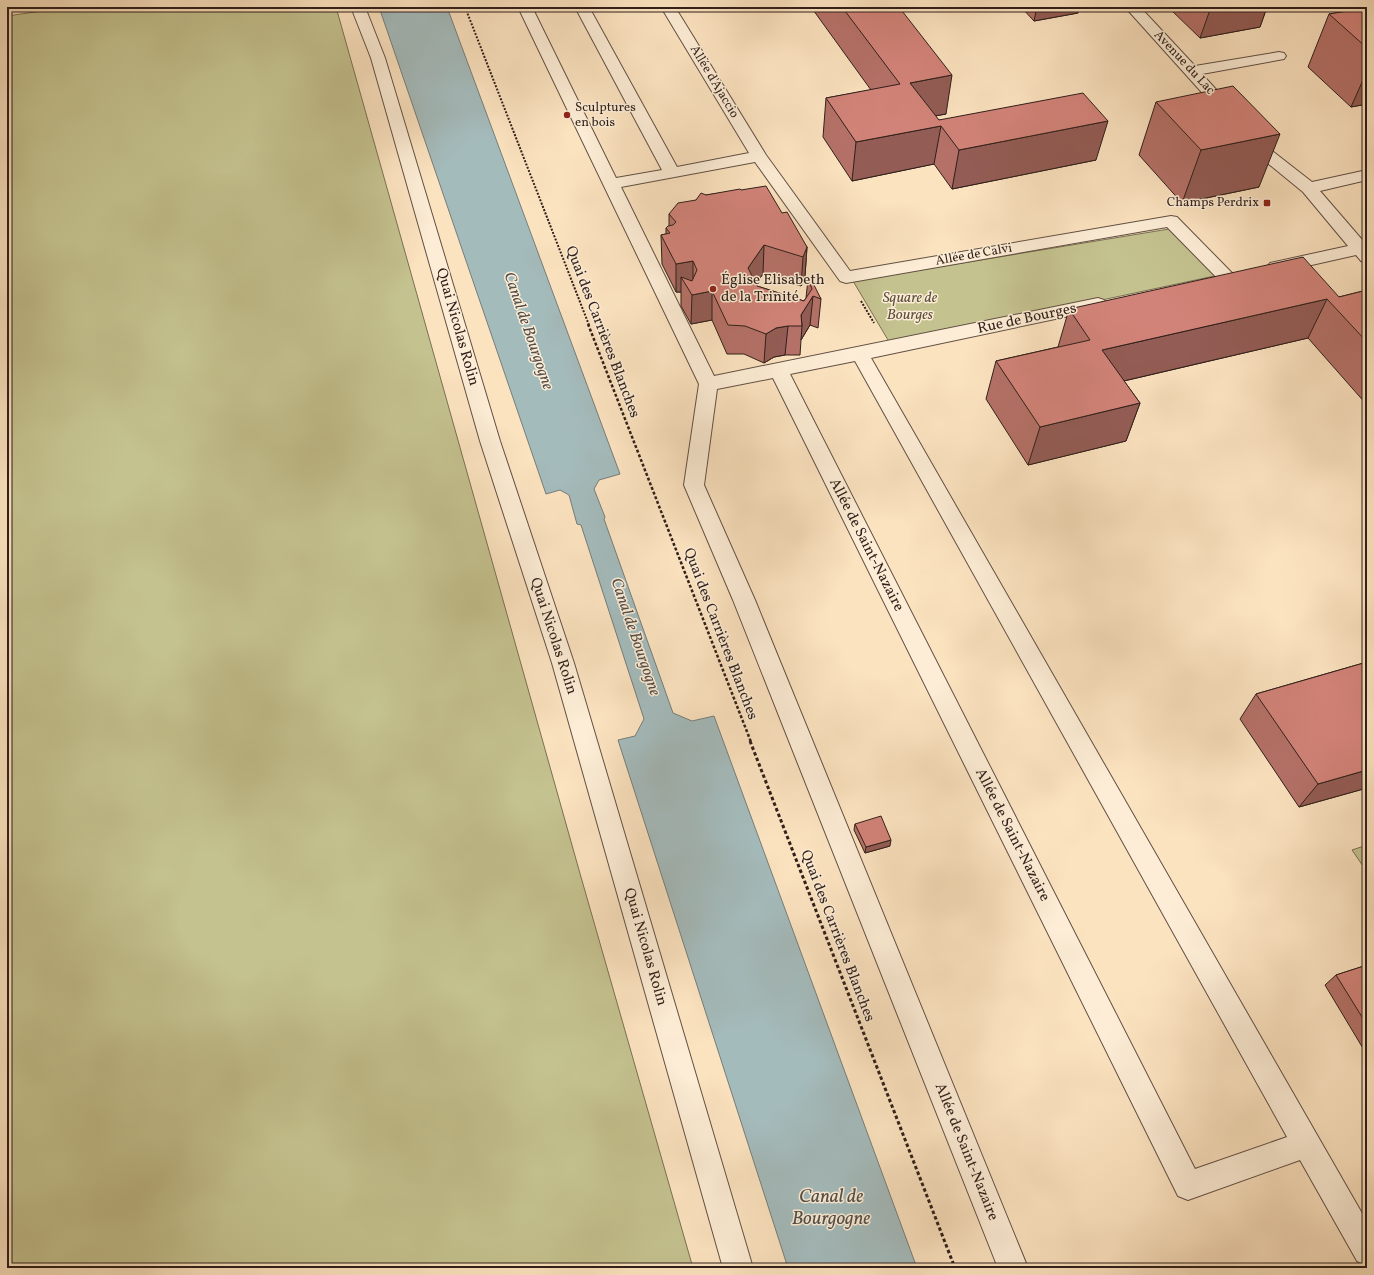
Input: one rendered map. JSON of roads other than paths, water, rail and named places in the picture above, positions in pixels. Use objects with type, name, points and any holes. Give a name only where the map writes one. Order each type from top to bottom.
[{"type":"street","name":"Quai Nicolas Rolin","points":[[358,7],[378,58],[490,441],[563,663],[738,1268]]},
{"type":"street","points":[[525,7],[708,384]]},
{"type":"street","points":[[582,7],[672,173]]},
{"type":"street","name":"Allée d'Ajaccio","points":[[668,7],[759,156]]},
{"type":"street","name":"Avenue du Lac","points":[[1132,7],[1265,153],[1293,177],[1309,188],[1364,251]]},
{"type":"street","points":[[1191,70],[1279,56]]},
{"type":"street","points":[[612,184],[759,156]]},
{"type":"street","name":"Allée de Calvi","points":[[759,156],[846,277],[1171,222],[1243,274]]},
{"type":"street","points":[[1309,188],[1367,175]]},
{"type":"street","points":[[1204,282],[1364,251]]},
{"type":"street","name":"Rue de Bourges","points":[[708,384],[890,348],[1112,301]]},
{"type":"street","points":[[860,354],[1367,1251]]},
{"type":"street","name":"Allée de Saint-Nazaire","points":[[779,370],[1188,1186],[1307,1144]]},
{"type":"street","name":"Allée de Saint-Nazaire","points":[[708,384],[694,485],[746,607],[1013,1268]]},
{"type":"water","name":"Canal de Bourgogne","points":[[379,7],[447,7],[620,474],[599,480],[594,489],[673,713],[692,721],[714,716],[917,1268],[788,1268],[618,740],[635,736],[644,719],[581,525],[577,524],[569,495],[560,490],[546,494]]},
{"type":"place","name":"Sculptures en bois","points":[[567,115]]},
{"type":"place","name":"Champs Perdrix","points":[[1267,203]]},
{"type":"place","name":"Église Elisabeth de la Trinité","points":[[713,289]]},
{"type":"park label","name":"Square de Bourges","points":[[910,306]]}]
